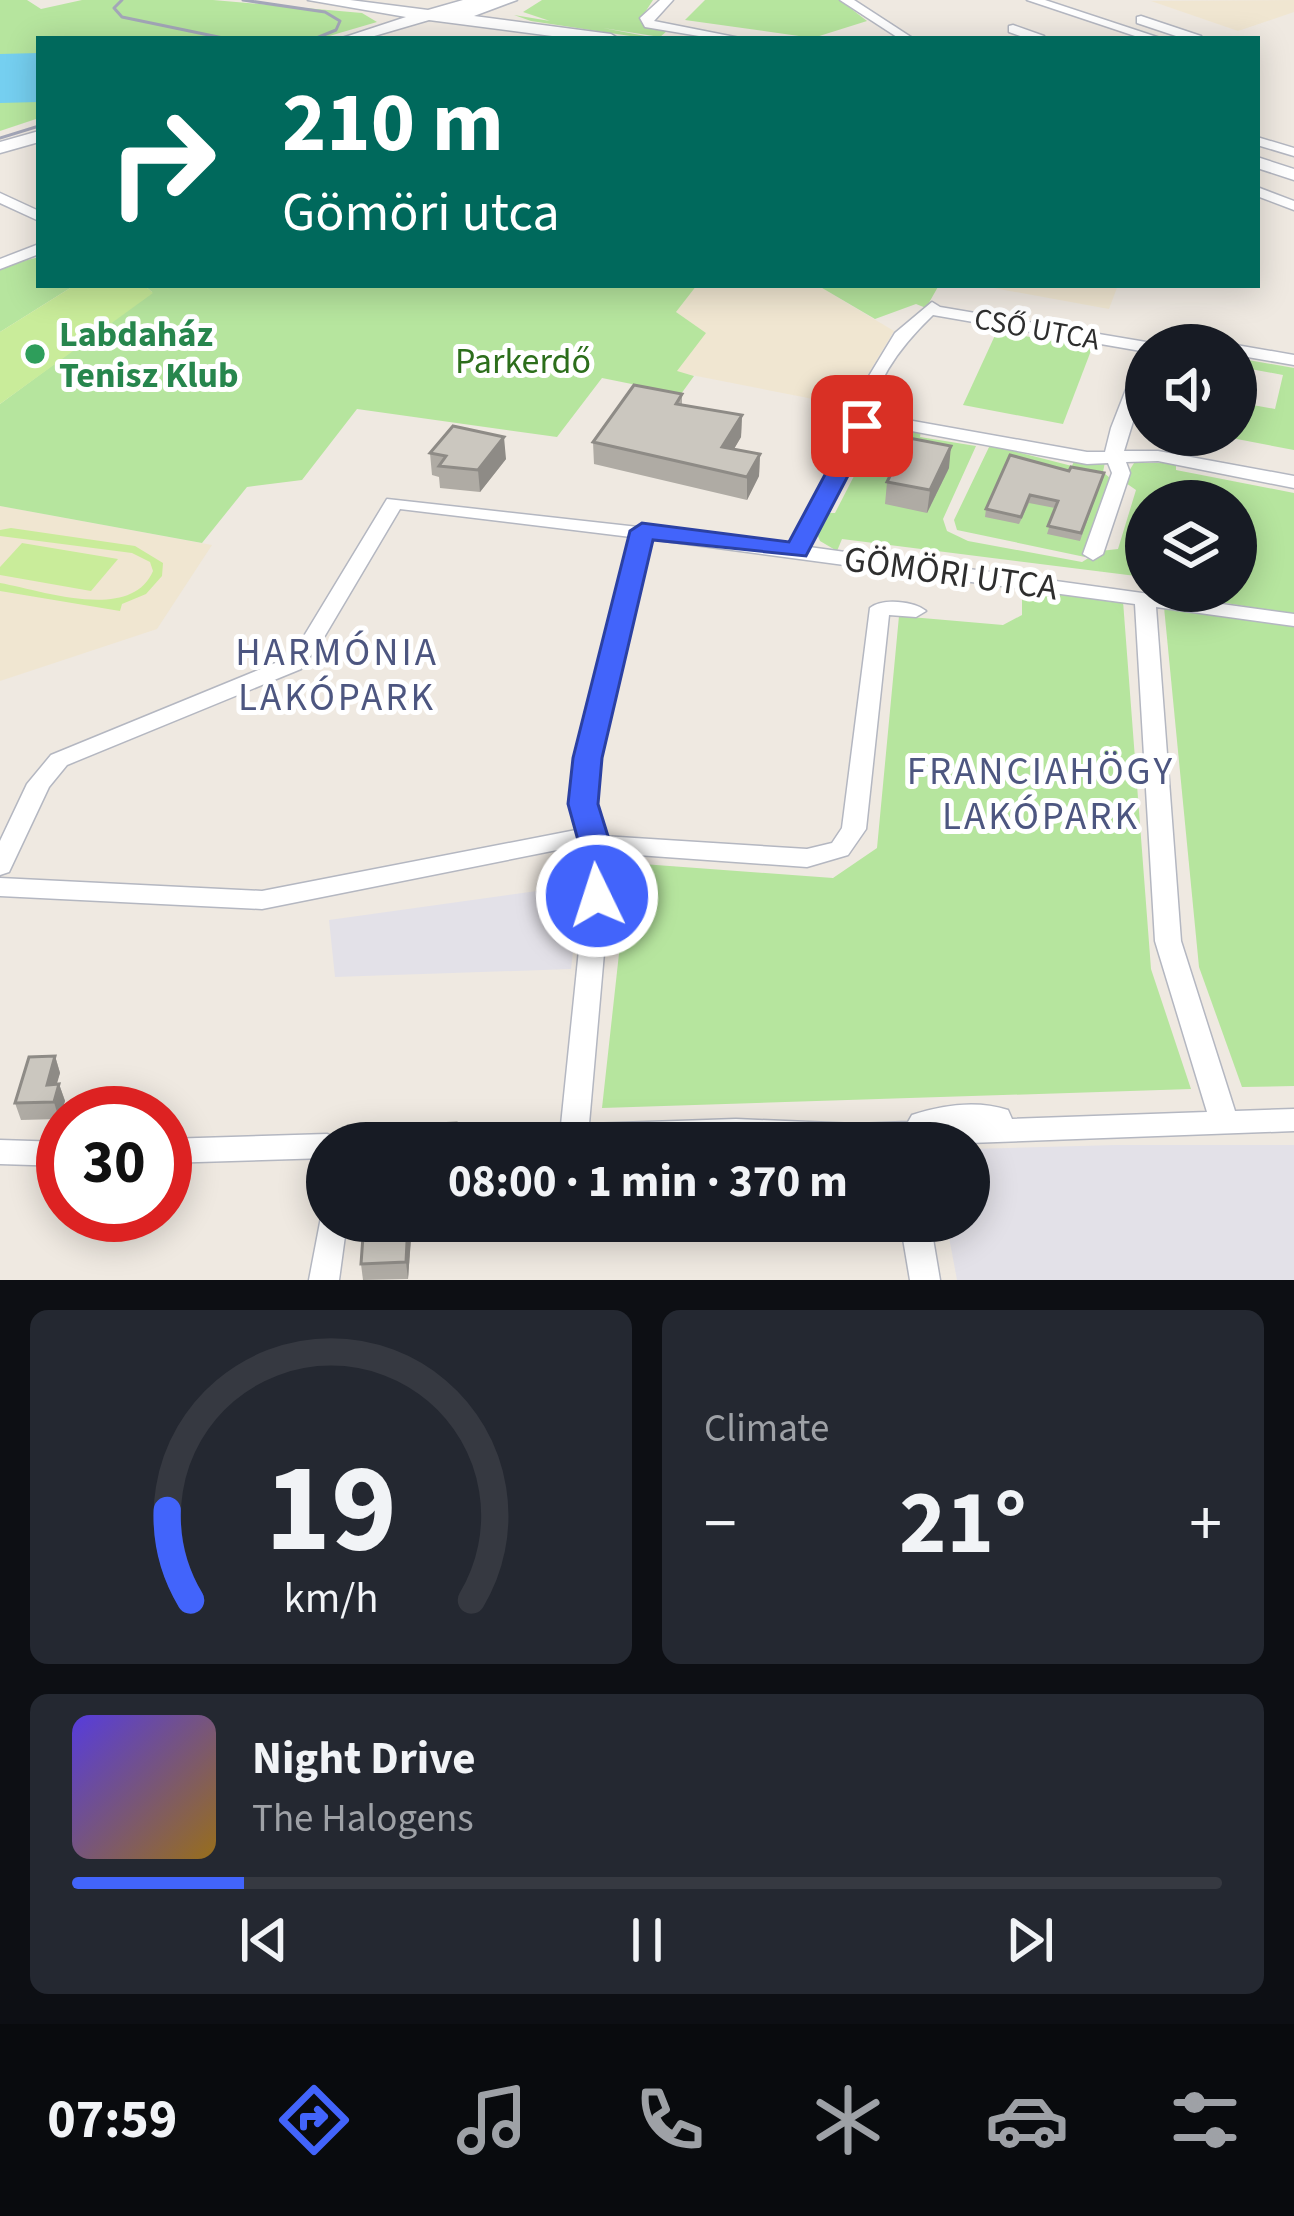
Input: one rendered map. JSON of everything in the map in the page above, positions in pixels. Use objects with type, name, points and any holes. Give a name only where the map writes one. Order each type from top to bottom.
[{"type":"main road","points":[[316,0],[590,36]]},
{"type":"main road","points":[[375,36],[479,0]]},
{"type":"main road","points":[[378,36],[513,0]]},
{"type":"main road","points":[[513,0],[509,14],[526,27]]},
{"type":"main road","points":[[358,5],[381,19],[371,36]]},
{"type":"main road","points":[[384,36],[448,27],[526,27]]},
{"type":"main road","points":[[0,148],[36,137]]},
{"type":"main road","points":[[1260,163],[1294,175]]},
{"type":"street","points":[[667,0],[646,18],[663,28],[718,36]]},
{"type":"street","points":[[846,0],[903,36]]},
{"type":"street","points":[[1033,0],[1147,36]]},
{"type":"street","points":[[1083,0],[1188,36]]},
{"type":"street","points":[[1013,29],[1032,36]]},
{"type":"street","points":[[1260,142],[1294,152]]},
{"type":"street","points":[[1260,192],[1294,206]]},
{"type":"street","points":[[0,197],[36,215]]},
{"type":"street","points":[[0,264],[36,250]]},
{"type":"street","name":"CSŐ UTCA","points":[[862,426],[864,399],[901,337],[930,308],[1125,347]]},
{"type":"street","points":[[1257,354],[1294,360]]},
{"type":"street","points":[[1093,554],[1121,472],[1117,459],[1125,413]]},
{"type":"street","points":[[797,550],[862,426],[885,421],[1117,459],[1158,456],[1294,482]]},
{"type":"street","name":"GÖMÖRI UTCA","points":[[0,866],[39,784],[59,760],[292,664],[313,639],[394,503],[797,550],[1125,596]]},
{"type":"street","points":[[575,1122],[600,862],[583,804],[588,758],[642,531]]},
{"type":"street","points":[[0,887],[262,900],[594,840],[807,858],[841,850],[854,829],[880,608],[916,611]]},
{"type":"street","points":[[1146,612],[1168,941],[1223,1121]]},
{"type":"street","name":"GÖMÖRI UTCA","points":[[1237,612],[1294,620]]},
{"type":"street","points":[[990,1132],[1294,1120]]},
{"type":"street","points":[[192,1150],[306,1147]]},
{"type":"street","points":[[0,1152],[36,1153]]},
{"type":"street","points":[[324,1280],[329,1242]]},
{"type":"street","points":[[919,1242],[926,1280]]},
{"type":"shaded area","points":[[1294,0],[1294,12],[1238,31],[1151,1]]},
{"type":"shaded area","points":[[695,288],[822,288],[894,331],[849,406],[676,372],[705,333],[676,312]]},
{"type":"shaded area","points":[[994,288],[1117,288],[1109,309]]},
{"type":"shaded area","points":[[0,506],[212,545],[157,629],[0,681]]},
{"type":"shaded area","points":[[580,885],[577,922],[567,934],[574,943],[571,969],[335,977],[329,920]]},
{"type":"shaded area","points":[[1294,1145],[1294,1280],[957,1280],[950,1242],[990,1242],[990,1148]]},
{"type":"green space","points":[[0,0],[27,0],[41,9],[82,0],[213,0],[362,13],[377,22],[329,36],[36,36],[36,119],[0,131]]},
{"type":"green space","points":[[542,0],[653,0],[640,20],[667,31],[654,36],[603,28],[645,36],[630,36],[514,15],[550,21],[523,12]]},
{"type":"green space","points":[[705,0],[840,0],[867,21],[819,36],[799,36],[685,20]]},
{"type":"green space","points":[[36,258],[36,288],[70,288],[0,332],[0,267]]},
{"type":"green space","name":"Labdaház Tenisz Klub","points":[[70,288],[147,288],[153,293],[0,404],[0,332]]},
{"type":"green space","name":"Parkerdő","points":[[147,288],[695,288],[676,312],[706,333],[677,371],[694,376],[681,394],[602,378],[557,437],[357,409],[302,480],[247,487],[202,543],[0,506],[0,404],[152,292]]},
{"type":"green space","points":[[822,288],[937,288],[926,308],[916,304],[875,319]]},
{"type":"green space","points":[[997,331],[1092,348],[1063,424],[963,405]]},
{"type":"green space","points":[[1257,362],[1294,368],[1294,450],[1257,443],[1257,406],[1275,409],[1283,375],[1257,370]]},
{"type":"green space","points":[[887,425],[921,431],[920,437],[976,446],[943,519],[947,531],[968,541],[1082,562],[1100,551],[1118,549],[1125,526],[1125,575],[842,539],[837,551],[820,541],[815,529],[823,513],[835,513],[870,445],[859,442],[867,429]]},
{"type":"green space","points":[[990,445],[1072,466],[1074,461],[1105,462],[1103,472],[1110,478],[1085,557],[957,530],[954,520]]},
{"type":"green space","points":[[1134,463],[1176,463],[1176,470],[1227,480],[1123,481]]},
{"type":"green space","points":[[1257,486],[1294,493],[1294,614],[1257,608]]},
{"type":"green space","points":[[0,530],[135,546],[163,563],[162,576],[146,594],[122,604],[120,611],[0,591],[0,583],[61,596],[106,599],[142,587],[153,571],[150,562],[132,553],[0,536]]},
{"type":"green space","points":[[22,543],[118,559],[91,591],[0,575],[0,567]]},
{"type":"green space","points":[[1037,589],[1123,601],[1151,969],[1191,1089],[602,1108],[629,863],[833,878],[877,848],[899,616],[1003,625],[1022,615],[1022,596]]},
{"type":"green space","points":[[1164,612],[1294,624],[1294,1086],[1242,1087],[1199,967]]},
{"type":"water","points":[[36,53],[36,102],[0,103],[0,54]]},
{"type":"building","points":[[634,385],[682,394],[676,404],[742,415],[722,447],[760,454],[747,477],[593,442]]},
{"type":"building","points":[[453,426],[504,437],[478,470],[439,466],[446,456],[430,453]]},
{"type":"building","points":[[909,438],[951,446],[930,490],[887,482]]},
{"type":"building","points":[[1010,455],[1069,471],[1071,467],[1104,473],[1081,533],[1048,526],[1058,501],[1030,495],[1021,517],[986,509]]},
{"type":"building","points":[[55,1056],[47,1085],[58,1086],[36,1086],[36,1102],[15,1103],[29,1057]]},
{"type":"building","points":[[363,1242],[407,1242],[406,1262],[361,1264]]},
{"type":"tram line","points":[[122,0],[114,8],[122,17],[214,36]]},
{"type":"tram line","points":[[243,0],[325,12],[340,21],[336,30],[321,36]]},
{"type":"tram line","points":[[0,138],[36,127]]},
{"type":"place","name":"Labdaház Tenisz Klub","points":[[35,354]]},
{"type":"district","name":"HARMÓNIA LAKÓPARK","points":[[337,674]]},
{"type":"district","name":"FRANCIAHÖGY LAKÓPARK","points":[[1041,792]]},
{"type":"route","points":[[597,896],[600,862],[583,804],[588,758],[642,531],[797,550],[862,426]]}]
